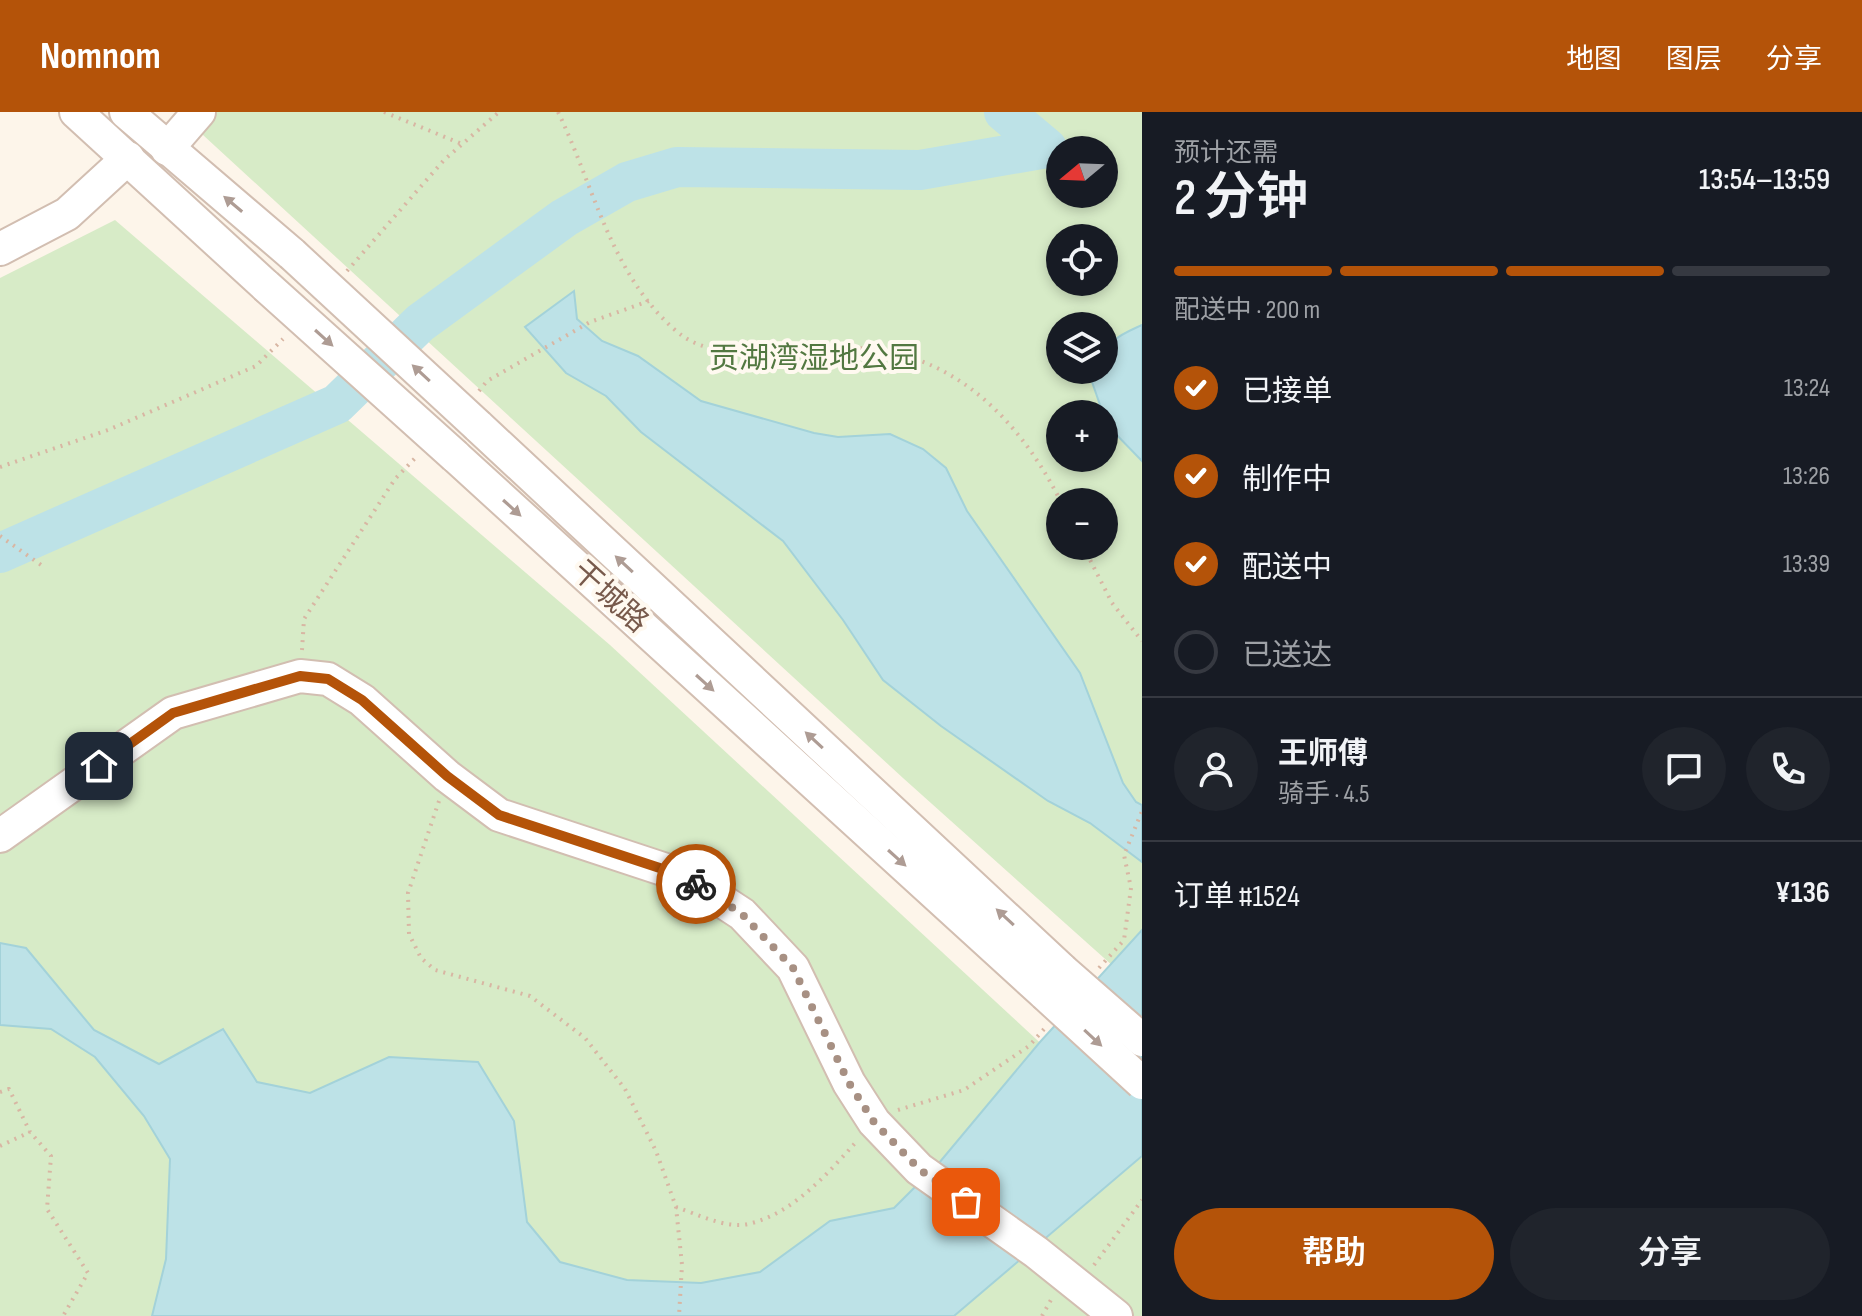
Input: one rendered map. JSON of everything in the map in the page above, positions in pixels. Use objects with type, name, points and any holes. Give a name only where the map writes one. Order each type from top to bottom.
[{"type":"street","name":"干城路","points":[[76,112],[440,451],[1054,982],[1142,1040]]},
{"type":"street","name":"干城路","points":[[126,112],[292,254],[478,426],[1054,982],[1142,1083]]},
{"type":"street","points":[[167,149],[199,112]]},
{"type":"street","points":[[0,246],[64,208],[126,157]]},
{"type":"street","points":[[0,836],[173,713],[300,676],[328,679],[362,700],[447,776],[499,815],[684,876],[742,914],[793,968],[849,1083],[874,1122],[919,1169],[1036,1252],[1116,1316]]},
{"type":"path","points":[[384,112],[462,144]]},
{"type":"path","points":[[558,112],[618,260],[676,332],[710,350],[734,353],[848,347],[894,353],[934,366],[987,400],[1022,436],[1053,488]]},
{"type":"path","points":[[477,392],[487,381],[590,322],[649,301]]},
{"type":"path","points":[[300,676],[304,619],[395,479],[440,451]]},
{"type":"path","points":[[0,536],[44,567]]},
{"type":"path","points":[[1090,560],[1112,603],[1142,641]]},
{"type":"path","points":[[447,776],[408,893],[409,934],[421,958],[435,970],[530,996],[585,1038],[625,1089],[656,1151],[676,1207],[682,1265],[679,1316]]},
{"type":"path","points":[[1124,855],[1142,811]]},
{"type":"path","points":[[0,1092],[9,1089],[30,1132],[51,1156],[47,1209],[88,1273],[63,1316]]},
{"type":"path","points":[[676,1207],[721,1223],[747,1225],[780,1210],[821,1181],[874,1122]]},
{"type":"path","points":[[0,1146],[30,1132]]},
{"type":"path","points":[[1082,1289],[1097,1259],[1142,1200]]},
{"type":"green space","name":"贡湖湾湿地公园","points":[[178,112],[1142,112],[1142,992],[903,778]]},
{"type":"green space","points":[[115,220],[610,645],[1142,1137],[1142,1316],[0,1316],[0,278]]},
{"type":"water","points":[[574,291],[577,319],[602,341],[638,356],[701,401],[814,433],[838,437],[890,434],[923,449],[946,468],[967,511],[1080,673],[1123,783],[1136,802],[1142,805],[1142,862],[1090,823],[1048,801],[941,726],[883,680],[843,620],[783,541],[641,432],[606,396],[566,373],[525,327]]},
{"type":"water","points":[[1142,325],[1142,461],[1118,436],[1118,400],[1098,400],[1093,384],[1118,384],[1118,337]]},
{"type":"water","points":[[1142,930],[1142,1156],[954,1316],[152,1316],[166,1259],[170,1159],[144,1116],[95,1057],[51,1029],[0,1025],[0,943],[26,948],[94,1030],[159,1064],[223,1029],[257,1082],[310,1093],[389,1057],[478,1062],[514,1121],[527,1222],[560,1262],[627,1280],[701,1283],[760,1272],[830,1221],[894,1208],[939,1163],[1040,1042]]},
{"type":"waterway","points":[[0,553],[337,404],[420,323],[564,218],[627,182],[677,167],[920,170],[1047,148],[1004,112]]},
{"type":"way so far","points":[[696,884],[742,914],[793,968],[849,1083],[874,1122],[919,1169],[966,1202]]},
{"type":"route","points":[[99,766],[173,713],[300,676],[328,679],[362,700],[447,776],[499,815],[684,876],[696,884]]}]
